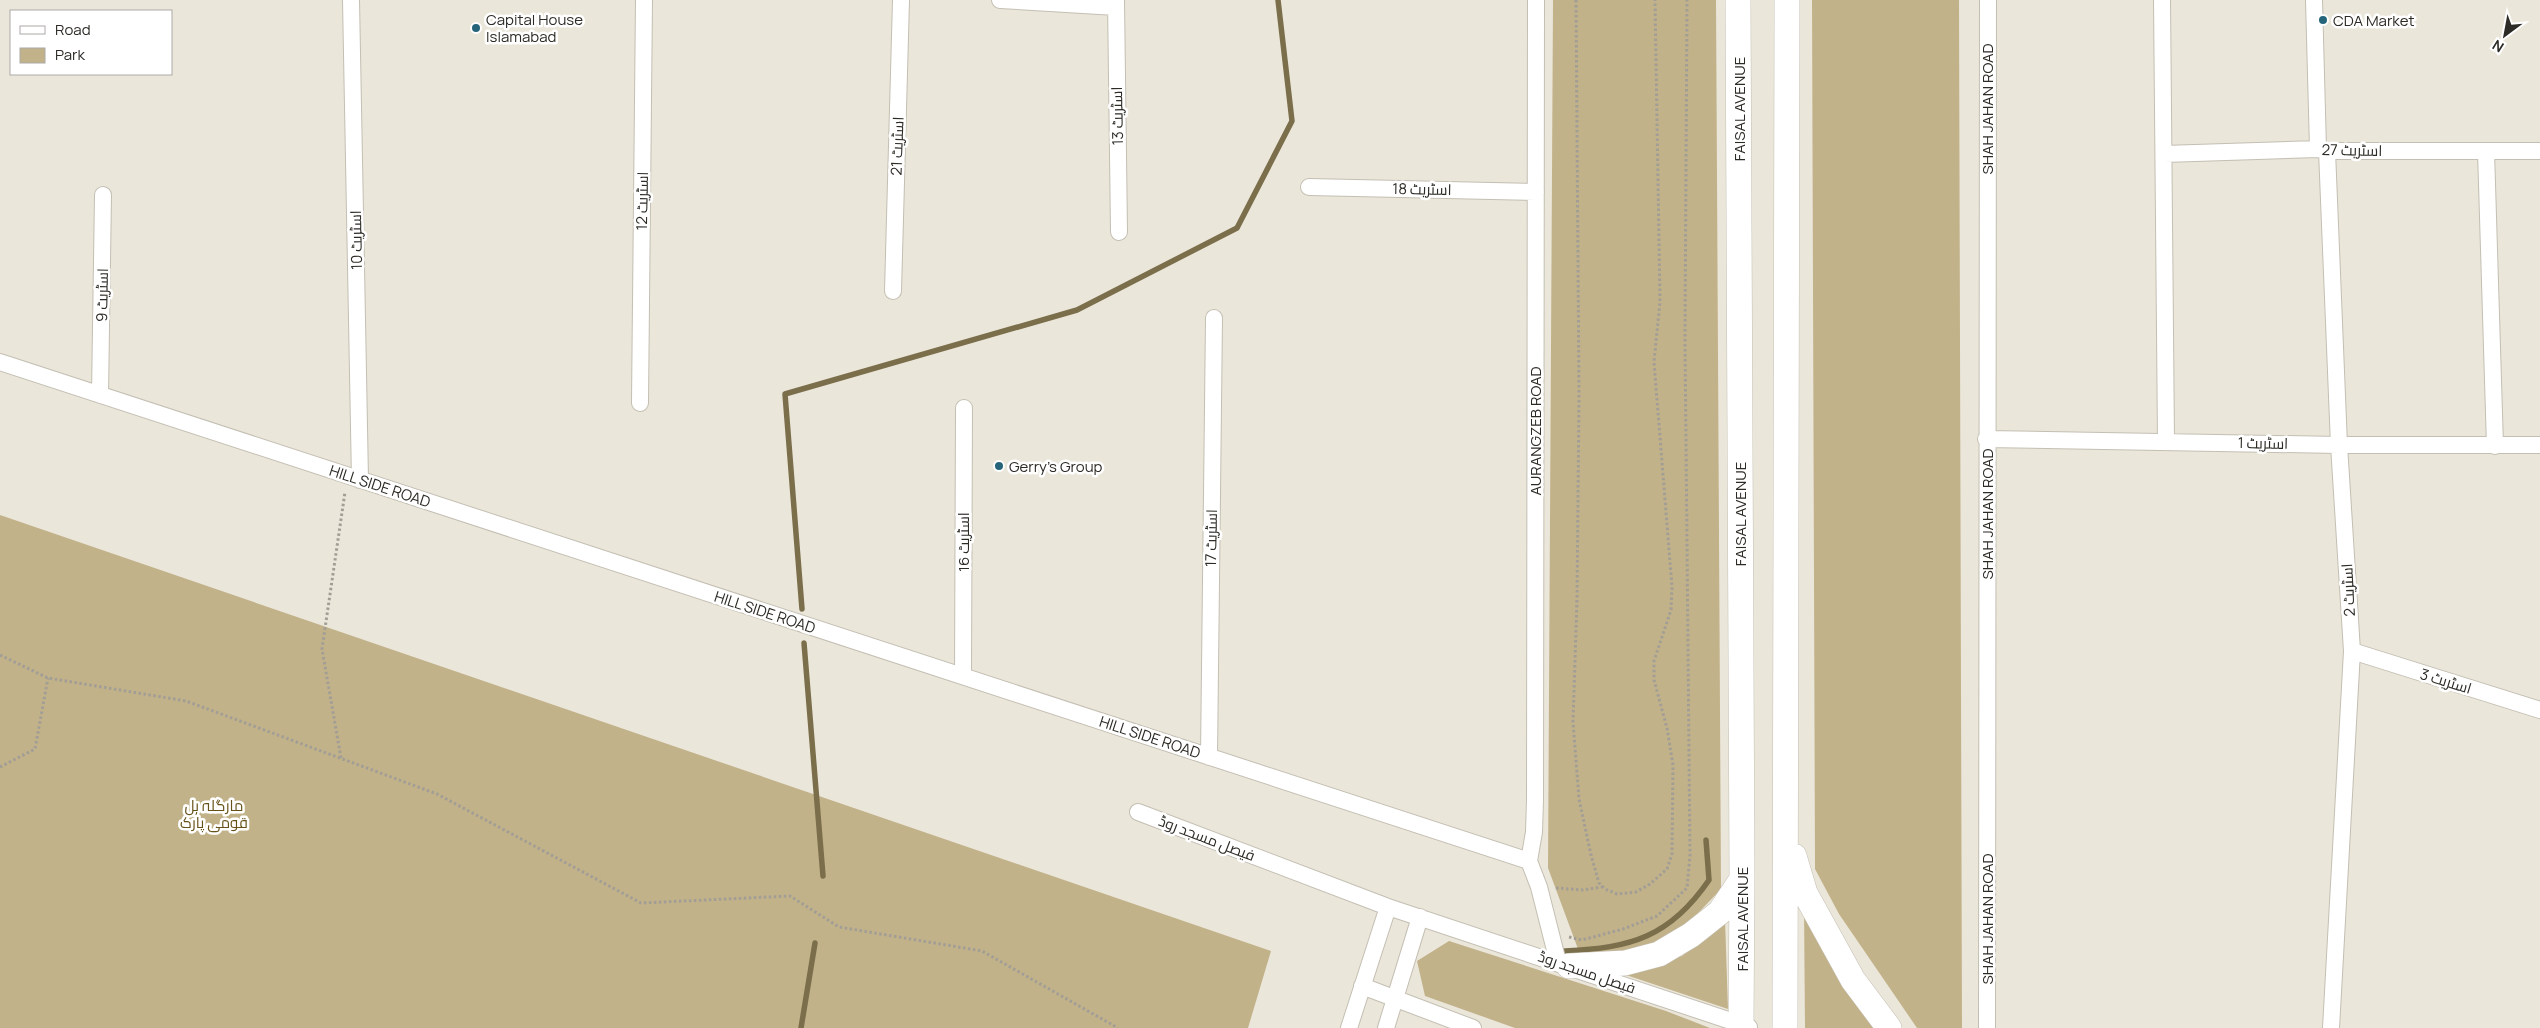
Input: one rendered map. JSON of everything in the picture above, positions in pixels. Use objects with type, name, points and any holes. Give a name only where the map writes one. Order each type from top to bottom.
[{"type":"main road","name":"FAISAL AVENUE","points":[[1738,0],[1742,879],[1745,1027]]},
{"type":"main road","points":[[1785,1028],[1787,0]]},
{"type":"main road","points":[[1786,830],[1805,893],[1853,980],[1889,1028]]},
{"type":"main road","points":[[1564,964],[1626,963],[1659,954],[1691,935],[1720,912],[1742,879]]},
{"type":"street","name":"اسٹریٹ 10","points":[[351,0],[354,478]]},
{"type":"street","name":"اسٹریٹ 12","points":[[640,403],[644,0]]},
{"type":"street","name":"اسٹریٹ 21","points":[[893,291],[901,0]]},
{"type":"street","points":[[1000,0],[1116,3]]},
{"type":"street","name":"AURANGZEB ROAD","points":[[1529,861],[1534,832],[1535,808],[1536,0]]},
{"type":"street","name":"SHAH JAHAN ROAD","points":[[1987,1028],[1986,439],[1988,0]]},
{"type":"street","points":[[2162,0],[2166,441]]},
{"type":"street","name":"اسٹریٹ 2","points":[[2314,0],[2352,651],[2331,1028]]},
{"type":"street","name":"اسٹریٹ 13","points":[[1116,3],[1119,232]]},
{"type":"street","name":"اسٹریٹ 27","points":[[2164,154],[2322,150],[2540,151]]},
{"type":"street","points":[[2486,151],[2495,446]]},
{"type":"street","name":"اسٹریٹ 18","points":[[1309,186],[1536,192]]},
{"type":"street","name":"اسٹریٹ 9","points":[[100,395],[103,195]]},
{"type":"street","name":"اسٹریٹ 17","points":[[1209,757],[1214,318]]},
{"type":"street","name":"HILL SIDE ROAD","points":[[0,362],[1529,861]]},
{"type":"street","name":"اسٹریٹ 16","points":[[963,676],[964,408]]},
{"type":"street","name":"اسٹریٹ 1","points":[[1986,439],[2339,445],[2540,445]]},
{"type":"street","name":"اسٹریٹ 3","points":[[2352,651],[2540,710]]},
{"type":"street","name":"فیصل مسجد روڈ","points":[[1138,812],[1388,907],[1564,964],[1745,1027]]},
{"type":"street","points":[[1529,861],[1539,887],[1551,933],[1564,964]]},
{"type":"street","points":[[1348,1028],[1388,907]]},
{"type":"street","points":[[1386,1028],[1420,917]]},
{"type":"street","points":[[1362,986],[1473,1028]]},
{"type":"path","points":[[1576,0],[1579,395],[1577,599],[1573,722],[1579,799],[1591,855],[1599,883],[1617,894],[1636,892],[1663,874],[1672,854],[1673,766],[1667,728],[1654,680],[1654,661],[1671,610],[1672,587],[1654,362],[1660,302],[1655,0]]},
{"type":"path","points":[[1551,933],[1582,940],[1623,929],[1657,916],[1687,888],[1690,856],[1685,339],[1687,0]]},
{"type":"path","points":[[341,758],[322,649],[354,478]]},
{"type":"path","points":[[0,655],[48,678],[186,702],[437,794],[641,903],[790,896],[839,927],[982,952],[1118,1028]]},
{"type":"path","points":[[0,767],[35,749],[48,678]]},
{"type":"path","points":[[1539,887],[1583,890],[1602,886]]},
{"type":"green space","points":[[1553,0],[1716,0],[1721,889],[1683,929],[1645,948],[1581,957],[1548,868]]},
{"type":"green space","points":[[1812,0],[1959,0],[1962,1028],[1917,1028],[1839,914],[1815,869]]},
{"type":"green space","name":"مارگلہ ہل قومی پارک","points":[[0,515],[1271,951],[1248,1028],[0,1028]]},
{"type":"green space","points":[[1804,905],[1877,1028],[1805,1028]]},
{"type":"green space","points":[[1725,920],[1728,1009],[1620,973],[1682,956]]},
{"type":"green space","points":[[1449,941],[1666,1011],[1710,1028],[1515,1028],[1425,996],[1417,961]]},
{"type":"waterway","points":[[802,609],[785,394],[1077,310],[1237,228],[1292,121],[1278,0]]},
{"type":"waterway","points":[[804,643],[823,876]]},
{"type":"waterway","points":[[1565,951],[1610,947],[1647,936],[1664,927],[1679,915],[1709,880],[1706,840]]},
{"type":"waterway","points":[[801,1028],[815,943]]},
{"type":"place","name":"CDA Market","points":[[2323,20]]},
{"type":"place","name":"Capital House Islamabad","points":[[476,28]]},
{"type":"place","name":"Gerry's Group","points":[[999,466]]}]
